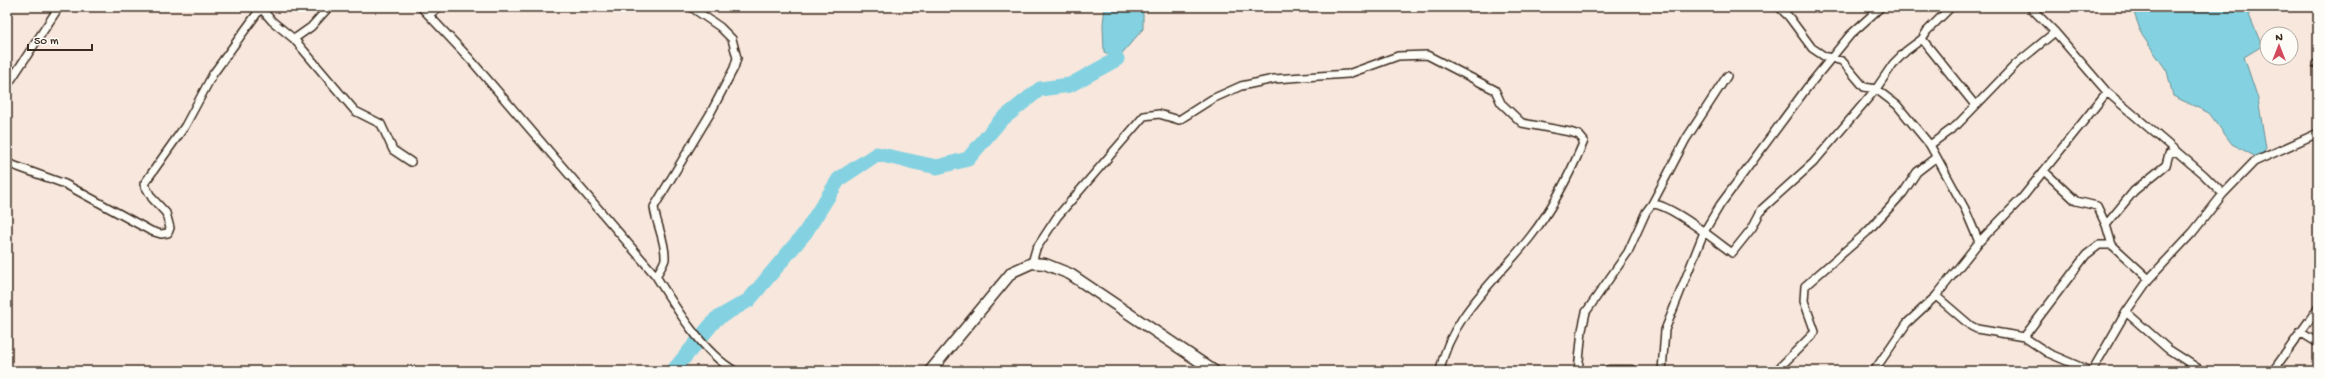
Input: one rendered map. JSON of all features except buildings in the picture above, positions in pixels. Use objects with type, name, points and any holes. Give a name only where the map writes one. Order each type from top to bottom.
[{"type":"street","points":[[7,86],[59,7]]},
{"type":"street","points":[[294,39],[311,27],[329,7]]},
{"type":"street","points":[[422,7],[470,59],[656,276],[691,327],[712,352],[724,365],[735,371]]},
{"type":"street","points":[[429,15],[439,7]]},
{"type":"street","points":[[656,276],[665,260],[663,240],[656,221],[654,207],[710,114],[737,58],[732,39],[720,27],[691,7]]},
{"type":"street","points":[[1779,7],[1789,17],[1812,48],[1824,56],[1834,57],[1842,61],[1864,87],[1876,89],[1897,105],[1930,145],[1935,158],[1965,209],[1979,242]]},
{"type":"street","points":[[1662,371],[1665,330],[1704,232],[1720,205],[1792,107],[1834,57],[1850,35],[1881,7]]},
{"type":"street","points":[[2030,7],[2055,32],[2107,92],[2176,151],[2223,194]]},
{"type":"street","points":[[7,163],[65,184],[151,231],[161,234],[168,233],[170,228],[166,213],[152,198],[144,184],[185,126],[213,74],[261,8],[272,21],[294,39],[355,111],[381,124],[393,150],[411,162]]},
{"type":"street","points":[[1652,204],[1660,204],[1675,212],[1732,253],[1752,228],[1762,209],[1813,163],[1876,89],[1893,64],[1906,51],[1922,39],[1927,31],[1948,8]]},
{"type":"street","points":[[1930,145],[1957,126],[2016,64],[2055,32]]},
{"type":"street","points":[[1922,39],[1976,105]]},
{"type":"street","points":[[1032,263],[1036,249],[1057,217],[1144,116],[1159,114],[1179,120],[1212,100],[1241,86],[1274,79],[1348,74],[1398,56],[1427,55],[1495,90],[1501,103],[1522,123],[1570,132],[1579,135],[1584,141],[1556,199],[1531,236],[1487,284],[1454,332],[1443,352],[1440,371]]},
{"type":"street","points":[[1578,371],[1582,330],[1586,312],[1628,252],[1646,212],[1652,204],[1686,139],[1727,76]]},
{"type":"street","points":[[1874,371],[1907,323],[1936,296],[1979,242],[2044,172],[2107,92]]},
{"type":"street","points":[[1936,296],[1977,329],[2024,337],[2048,353],[2091,371],[2126,312],[2149,279],[2193,232],[2223,194],[2254,162],[2317,138]]},
{"type":"street","points":[[2106,225],[2134,190],[2166,165],[2169,154],[2176,151]]},
{"type":"street","points":[[1776,371],[1815,332],[1804,301],[1805,286],[1866,232],[1903,193],[1916,172],[1935,158]]},
{"type":"street","points":[[2044,172],[2076,201],[2097,206],[2106,225],[2112,246],[2149,279]]},
{"type":"street","points":[[2024,337],[2086,255],[2099,245],[2112,246]]},
{"type":"street","points":[[930,371],[1012,272],[1032,263],[1045,264],[1070,274],[1214,371]]},
{"type":"street","points":[[2273,371],[2318,308]]},
{"type":"street","points":[[2126,312],[2168,349],[2202,371]]},
{"type":"street","points":[[2300,332],[2318,343]]},
{"type":"street","points":[[1611,371],[1632,371]]},
{"type":"water","points":[[1105,7],[1143,7],[1143,29],[1117,59],[1104,52],[1103,24]]},
{"type":"water","points":[[2132,7],[2251,7],[2249,15],[2259,39],[2259,48],[2244,57],[2258,99],[2266,148],[2260,159],[2232,144],[2209,113],[2173,96],[2167,71],[2142,35]]},
{"type":"waterway","points":[[673,371],[716,319],[749,300],[805,233],[839,179],[877,154],[937,167],[968,159],[1000,121],[1040,89],[1070,85],[1117,59]]}]
